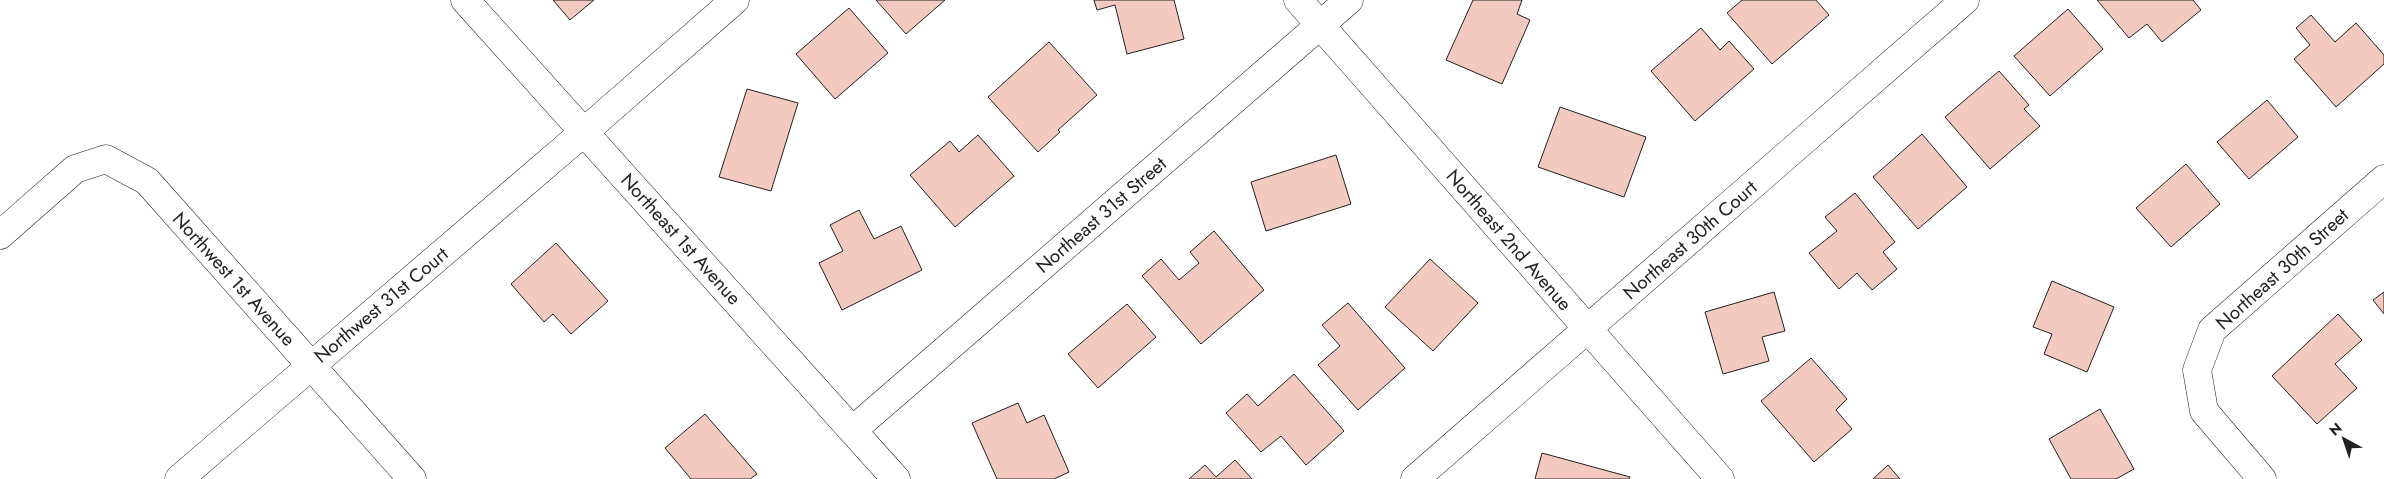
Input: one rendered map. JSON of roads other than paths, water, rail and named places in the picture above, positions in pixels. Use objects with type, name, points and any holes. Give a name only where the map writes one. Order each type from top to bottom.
[{"type":"street","name":"Northeast 1st Avenue","points":[[465,0],[896,479]]},
{"type":"street","name":"Northwest 31st Court","points":[[179,479],[735,0]]},
{"type":"street","name":"Northeast 2nd Avenue","points":[[1298,0],[1720,479]]},
{"type":"street","name":"Northeast 31st Street","points":[[853,430],[1349,0]]},
{"type":"street","name":"Northeast 30th Court","points":[[1415,479],[1965,0]]},
{"type":"street","name":"Northwest 1st Avenue","points":[[0,235],[75,169],[106,159],[147,181],[412,479]]},
{"type":"street","name":"Northeast 30th Street","points":[[2262,479],[2204,411],[2197,370],[2212,330],[2384,179]]}]
